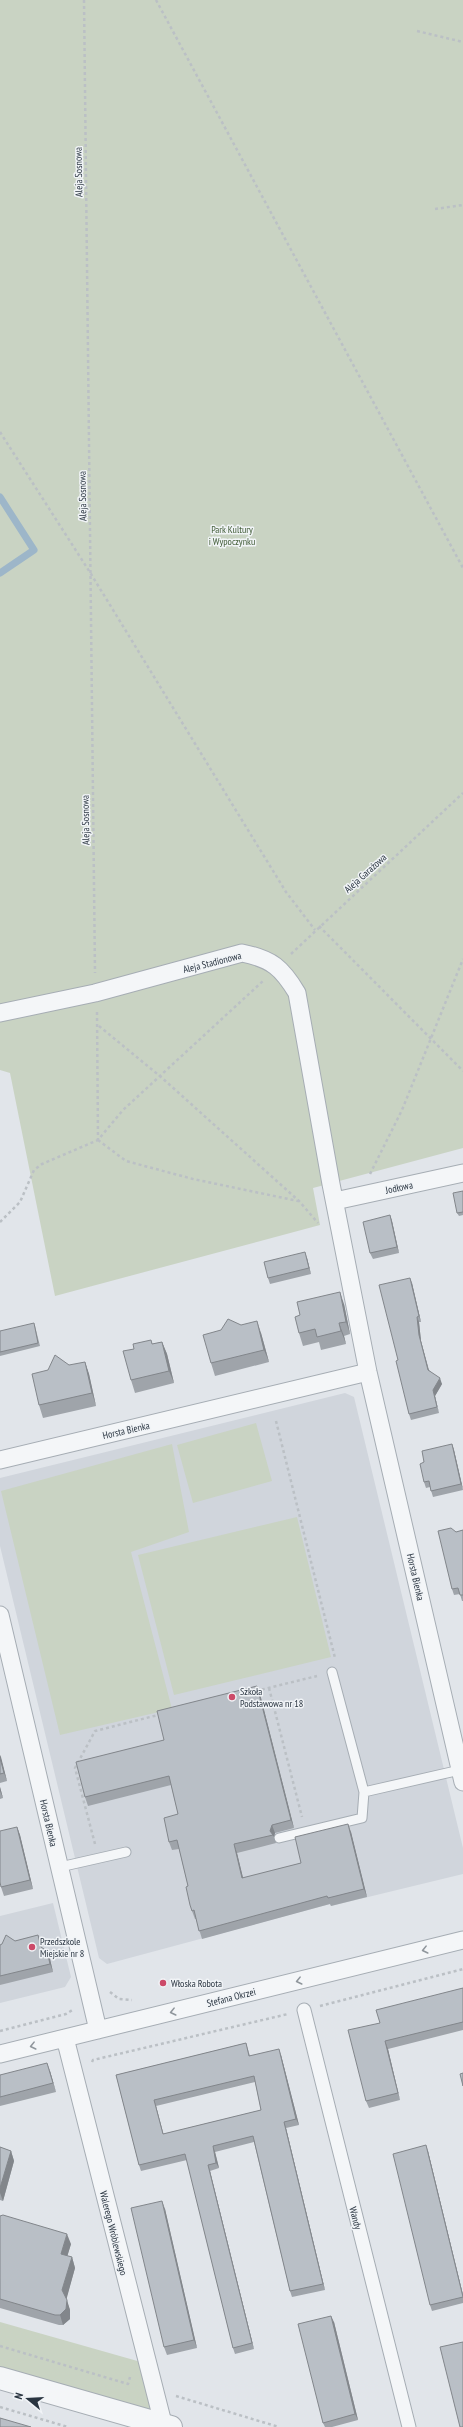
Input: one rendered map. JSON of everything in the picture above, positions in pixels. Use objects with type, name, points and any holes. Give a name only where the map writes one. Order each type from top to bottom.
[{"type":"street","name":"Aleja Stadionowa","points":[[0,1013],[95,993],[242,953],[261,957],[278,967],[297,993],[335,1201]]},
{"type":"street","name":"Jodłowa","points":[[335,1201],[463,1173]]},
{"type":"street","name":"Horsta Bienka","points":[[335,1201],[368,1372],[462,1776]]},
{"type":"street","name":"Horsta Bienka","points":[[0,1460],[368,1372]]},
{"type":"street","name":"Horsta Bienka","points":[[0,1615],[98,2030]]},
{"type":"street","name":"Stefana Okrzei","points":[[0,2054],[463,1940]]},
{"type":"street","name":"Wandy","points":[[304,2010],[409,2427]]},
{"type":"street","name":"Walerego Wróblewskiego","points":[[65,2038],[166,2426]]},
{"type":"street","points":[[0,2378],[166,2426]]},
{"type":"lane","points":[[279,1838],[362,1818],[364,1792],[332,1672]]},
{"type":"lane","points":[[364,1792],[462,1776]]},
{"type":"lane","points":[[60,1867],[126,1852]]},
{"type":"path","name":"Aleja Sosnowa","points":[[84,0],[95,993]]},
{"type":"path","points":[[156,0],[463,568]]},
{"type":"path","points":[[417,31],[463,42]]},
{"type":"path","points":[[435,209],[463,205]]},
{"type":"path","points":[[0,432],[91,574],[286,892],[315,930]]},
{"type":"path","name":"Aleja Garażowa","points":[[98,1140],[123,1110],[161,1077],[278,967],[319,926],[463,793]]},
{"type":"path","points":[[319,926],[463,1071]]},
{"type":"path","points":[[367,1181],[402,1110],[463,959]]},
{"type":"path","points":[[98,1140],[99,1026],[161,1077],[299,1201],[319,1224]]},
{"type":"path","points":[[98,1140],[126,1160],[193,1179],[299,1201]]},
{"type":"path","points":[[0,1222],[20,1202],[34,1170],[42,1164],[98,1140]]},
{"type":"path","points":[[254,1691],[338,1671],[276,1422]]},
{"type":"path","points":[[269,1688],[305,1832]]},
{"type":"path","points":[[98,1858],[75,1768],[95,1731],[163,1714]]},
{"type":"path","points":[[92,2065],[93,2060],[304,2010],[463,1969]]},
{"type":"path","points":[[107,1989],[119,1999],[139,1999]]},
{"type":"path","points":[[0,2346],[128,2384]]},
{"type":"path","points":[[171,2395],[279,2427]]},
{"type":"path","points":[[0,2407],[68,2427]]},
{"type":"shaded area","name":"Szkoła Podstawowa nr 18","points":[[345,1393],[354,1397],[463,1848],[463,1874],[331,1906],[330,1904],[107,1964],[99,1958],[0,1546],[0,1478]]},
{"type":"shaded area","name":"Przedszkole Miejskie nr 8","points":[[53,1903],[71,1977],[65,1987],[0,2003],[0,1916]]},
{"type":"green space","name":"Park Kultury i Wypoczynku","points":[[0,0],[463,0],[463,1148],[313,1188],[320,1225],[55,1296],[10,1073],[0,1070]]},
{"type":"green space","points":[[256,1423],[272,1481],[193,1503],[177,1445]]},
{"type":"green space","points":[[172,1444],[189,1532],[131,1552],[172,1709],[60,1735],[1,1491]]},
{"type":"green space","points":[[297,1517],[331,1657],[174,1695],[138,1555]]},
{"type":"green space","points":[[0,2322],[148,2364],[163,2425],[0,2374]]},
{"type":"building","points":[[463,1191],[463,1212],[457,1213],[453,1193]]},
{"type":"building","points":[[390,1215],[397,1247],[370,1253],[363,1222]]},
{"type":"building","points":[[305,1252],[309,1268],[268,1278],[264,1262]]},
{"type":"building","points":[[410,1278],[419,1316],[417,1317],[419,1335],[428,1370],[440,1378],[433,1390],[437,1407],[409,1414],[396,1361],[398,1360],[379,1285]]},
{"type":"building","points":[[340,1292],[346,1322],[339,1323],[341,1331],[317,1337],[315,1329],[299,1333],[295,1317],[300,1315],[297,1302]]},
{"type":"building","points":[[228,1319],[241,1325],[257,1321],[264,1350],[211,1363],[203,1335],[221,1330]]},
{"type":"building","points":[[34,1323],[38,1343],[0,1352],[0,1331]]},
{"type":"building","points":[[151,1340],[152,1344],[162,1342],[169,1371],[131,1380],[123,1351],[134,1349],[133,1344]]},
{"type":"building","points":[[55,1355],[69,1365],[85,1362],[92,1393],[39,1405],[32,1374],[48,1370]]},
{"type":"building","points":[[452,1444],[461,1484],[431,1491],[429,1481],[424,1482],[420,1464],[424,1462],[422,1451]]},
{"type":"building","points":[[451,1528],[456,1532],[463,1530],[463,1595],[460,1595],[458,1588],[452,1589],[438,1531]]},
{"type":"building","points":[[257,1686],[291,1820],[272,1825],[270,1831],[273,1835],[234,1844],[242,1878],[301,1863],[295,1837],[348,1824],[364,1889],[328,1898],[327,1896],[199,1931],[194,1910],[192,1911],[190,1905],[186,1887],[188,1886],[177,1840],[169,1842],[164,1818],[178,1814],[169,1776],[85,1797],[76,1762],[164,1740],[157,1711]]},
{"type":"building","points":[[0,1758],[4,1773],[0,1774]]},
{"type":"building","points":[[17,1827],[30,1880],[1,1887],[0,1831]]},
{"type":"building","points":[[6,1935],[15,1941],[38,1935],[41,1947],[47,1951],[50,1964],[0,1976],[0,1945],[2,1944]]},
{"type":"building","points":[[463,1988],[463,2022],[385,2041],[398,2093],[366,2101],[348,2030],[380,2023],[376,2010]]},
{"type":"building","points":[[246,2043],[249,2056],[279,2049],[296,2119],[284,2122],[323,2284],[290,2291],[253,2136],[213,2146],[216,2163],[208,2165],[252,2343],[233,2348],[185,2154],[139,2165],[116,2075]],"holes":[[[254,2076],[261,2110],[163,2134],[154,2100]]]},
{"type":"building","points":[[47,2063],[53,2083],[0,2097],[0,2075]]},
{"type":"building","points":[[463,2073],[463,2086],[460,2074]]},
{"type":"building","points":[[426,2145],[463,2297],[430,2305],[393,2154]]},
{"type":"building","points":[[0,2147],[11,2151],[0,2188]]},
{"type":"building","points":[[162,2201],[194,2340],[164,2347],[131,2208]]},
{"type":"building","points":[[3,2215],[67,2234],[61,2254],[72,2257],[62,2290],[67,2300],[66,2309],[60,2315],[55,2315],[0,2299],[0,2216]]},
{"type":"building","points":[[331,2316],[355,2414],[323,2423],[298,2324]]},
{"type":"building","points":[[463,2342],[463,2427],[460,2427],[440,2347]]},
{"type":"building","points":[[0,2418],[31,2427],[0,2427]]},
{"type":"waterway","points":[[0,497],[34,550],[0,573]]},
{"type":"place","name":"Szkoła Podstawowa nr 18","points":[[232,1697]]},
{"type":"place","name":"Przedszkole Miejskie nr 8","points":[[32,1947]]},
{"type":"place","name":"Włoska Robota","points":[[163,1983]]}]
